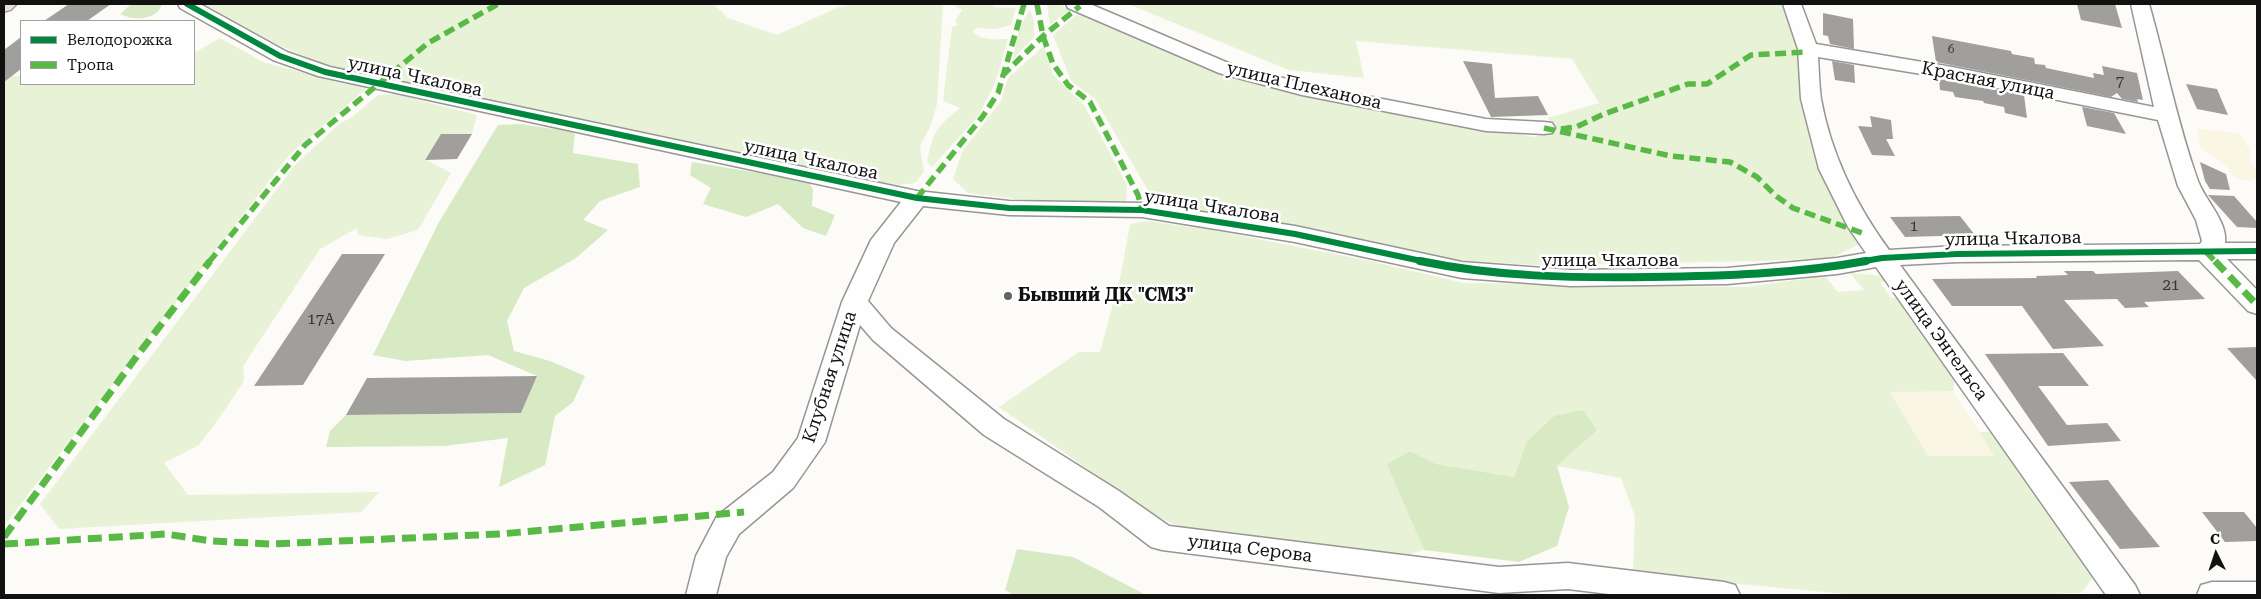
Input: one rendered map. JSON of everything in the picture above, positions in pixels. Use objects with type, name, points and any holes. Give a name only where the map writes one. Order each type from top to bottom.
[{"type":"street","name":"улица Чкалова","points":[[187,4],[280,56],[325,72],[917,198],[1009,208],[1142,210],[1295,234],[1462,270],[1570,278],[1727,276],[1837,266],[1882,258],[1957,254],[2257,252]]},
{"type":"street","name":"улица Плеханова","points":[[1075,4],[1226,69],[1309,91],[1486,125],[1544,128]]},
{"type":"street","name":"улица Энгельса","points":[[1792,4],[1808,49],[1810,99],[1830,169],[1860,227],[2124,595]]},
{"type":"street","points":[[2140,4],[2168,116],[2190,187],[2213,231],[2214,242],[2206,252],[2257,305]]},
{"type":"street","name":"Красная улица","points":[[1808,49],[1952,74],[2168,116]]},
{"type":"street","name":"Клубная улица","points":[[701,595],[711,556],[728,525],[784,480],[812,442],[832,370],[855,302],[883,240],[917,198]]},
{"type":"street","name":"улица Серова","points":[[855,302],[882,334],[994,427],[1109,499],[1162,538],[1499,580],[1568,576],[1724,595]]},
{"type":"street","points":[[2212,595],[2257,594]]},
{"type":"shaded area","points":[[2197,129],[2239,133],[2250,151],[2251,163],[2257,170],[2257,178],[2251,181],[2236,178],[2222,162],[2200,148]]},
{"type":"shaded area","points":[[1890,391],[1953,391],[1994,456],[1928,456]]},
{"type":"green space","points":[[131,4],[162,4],[155,14],[144,18],[132,18],[120,14]]},
{"type":"green space","points":[[203,4],[714,4],[728,18],[777,35],[839,7],[853,4],[943,4],[937,104],[931,125],[920,146],[924,172],[915,183],[898,185],[337,68],[268,40]]},
{"type":"green space","points":[[952,4],[993,4],[994,7],[1016,8],[1011,25],[996,29],[976,28],[973,32],[985,38],[1008,39],[995,83],[979,115],[932,167],[927,161],[934,136],[941,125],[960,108],[943,101],[952,27],[958,25],[955,21],[962,10]]},
{"type":"green space","points":[[1047,4],[1060,4],[1069,10],[1050,25]]},
{"type":"green space","points":[[1128,4],[1785,4],[1799,47],[1820,159],[1859,244],[1832,258],[1534,265],[1429,258],[1261,220],[1157,206],[1095,99],[1071,81],[1053,35],[1080,12],[1242,77],[1351,105],[1534,137],[1551,132],[1548,118],[1599,103],[1572,59],[1356,41],[1364,78],[1289,70]]},
{"type":"green space","points":[[1030,10],[1034,21],[1034,37],[1013,59],[1019,28]]},
{"type":"green space","points":[[220,38],[263,62],[367,88],[289,155],[4,526],[4,75],[20,76],[20,85],[195,85],[195,52]]},
{"type":"green space","points":[[1044,46],[1053,75],[1084,105],[1127,185],[1126,203],[1015,199],[968,193],[953,179],[962,152],[1001,101],[1008,78]]},
{"type":"green space","points":[[395,94],[477,115],[472,134],[441,134],[425,159],[451,173],[418,230],[387,239],[358,235],[357,228],[320,249],[243,366],[244,381],[220,417],[199,445],[164,463],[188,495],[379,492],[361,512],[59,529],[40,504],[295,165],[339,124],[352,117],[378,95]]},
{"type":"green space","points":[[520,124],[575,132],[573,153],[638,164],[640,187],[600,201],[583,220],[608,230],[576,258],[524,288],[507,321],[514,351],[550,361],[585,376],[573,402],[555,416],[545,465],[499,487],[508,438],[445,446],[326,447],[330,431],[346,415],[521,413],[537,376],[488,355],[405,361],[373,355],[439,222],[498,125]]},
{"type":"green space","points":[[692,162],[808,181],[813,189],[812,206],[835,215],[826,236],[803,228],[778,204],[746,217],[703,204],[711,188],[690,175]]},
{"type":"green space","points":[[1147,221],[1212,230],[1370,261],[1464,283],[1746,287],[1825,276],[1838,292],[1864,290],[1850,273],[1885,276],[1890,282],[1880,282],[1891,298],[1903,297],[1956,370],[1953,391],[1890,392],[1928,456],[1994,456],[1979,432],[1996,432],[2095,575],[2081,593],[1856,595],[1633,574],[1635,516],[1621,478],[1557,466],[1597,430],[1554,416],[1527,441],[1514,477],[1436,464],[1410,451],[1388,464],[1424,550],[1400,557],[1186,530],[1150,513],[999,407],[1079,352],[1100,352],[1121,274],[1130,224]]},
{"type":"green space","points":[[1583,410],[1597,430],[1557,466],[1569,507],[1557,546],[1519,562],[1424,550],[1387,464],[1410,451],[1436,464],[1514,477],[1527,441],[1554,416]]},
{"type":"green space","points":[[1017,549],[1073,557],[1146,595],[1014,595],[1005,590]]},
{"type":"building","points":[[69,4],[111,4],[88,20],[45,20]]},
{"type":"building","points":[[2077,4],[2115,4],[2122,28],[2081,20]]},
{"type":"building","points":[[1823,13],[1853,19],[1854,49],[1830,44],[1828,36],[1823,35]]},
{"type":"building","points":[[1932,36],[2011,51],[2012,54],[2034,58],[2035,64],[2045,65],[2046,68],[2094,78],[2093,73],[2104,75],[2102,66],[2137,73],[2143,100],[2137,99],[2138,102],[2122,99],[2117,93],[2111,97],[1936,62]]},
{"type":"building","points":[[20,38],[20,70],[4,82],[4,50]]},
{"type":"building","points":[[1463,61],[1492,64],[1495,98],[1538,96],[1548,115],[1491,117]]},
{"type":"building","points":[[1832,61],[1854,65],[1855,83],[1835,80]]},
{"type":"building","points":[[1939,79],[2024,95],[2027,118],[2005,113],[2004,107],[1984,103],[1983,101],[1955,97],[1953,92],[1940,90]]},
{"type":"building","points":[[2186,84],[2217,89],[2228,115],[2197,109]]},
{"type":"building","points":[[2082,107],[2114,113],[2126,134],[2087,126]]},
{"type":"building","points":[[1870,116],[1891,120],[1893,139],[1886,139],[1895,156],[1872,155],[1858,126],[1872,127]]},
{"type":"building","points":[[441,134],[472,134],[457,159],[425,160]]},
{"type":"building","points":[[2200,162],[2226,174],[2230,190],[2210,189],[2205,181]]},
{"type":"building","points":[[2208,195],[2234,196],[2257,222],[2257,228],[2237,227]]},
{"type":"building","points":[[1960,216],[1975,235],[1905,237],[1890,217]]},
{"type":"building","points":[[342,254],[385,254],[303,385],[254,386]]},
{"type":"building","points":[[2064,271],[2093,271],[2096,274],[2178,271],[2205,299],[2144,302],[2149,307],[2125,308],[2117,299],[2064,300],[2104,346],[2053,349],[2022,306],[1952,306],[1932,279],[2037,278],[2036,276],[2068,275]]},
{"type":"building","points":[[2257,347],[2257,381],[2227,348]]},
{"type":"building","points":[[2063,353],[2089,386],[2038,386],[2067,425],[2107,423],[2121,441],[2048,446],[1985,354]]},
{"type":"building","points":[[537,376],[521,413],[346,415],[367,378]]},
{"type":"building","points":[[2108,480],[2160,547],[2120,549],[2069,482]]},
{"type":"building","points":[[2202,512],[2244,512],[2257,528],[2257,541],[2225,542]]},
{"type":"marked path","points":[[4,537],[140,352],[237,226],[305,145],[428,43],[498,4]]},
{"type":"marked path","points":[[917,198],[983,116],[998,93],[1024,4]]},
{"type":"marked path","points":[[1037,4],[1043,36],[1053,64],[1068,85],[1090,102],[1138,195],[1142,210]]},
{"type":"marked path","points":[[1002,76],[1043,36],[1080,6]]},
{"type":"marked path","points":[[1561,129],[1576,127],[1604,114],[1688,84],[1707,84],[1751,55],[1808,52]]},
{"type":"marked path","points":[[1544,128],[1671,156],[1730,162],[1757,177],[1776,196],[1793,208],[1865,234]]},
{"type":"marked path","points":[[2206,252],[2257,305]]},
{"type":"marked path","points":[[4,544],[166,534],[211,541],[271,544],[500,534],[744,512]]},
{"type":"cycle path","points":[[187,4],[280,56],[325,72],[917,198],[1009,208],[1142,210],[1295,234],[1462,270],[1570,278],[1727,276],[1837,266],[1882,258],[1957,254],[2257,251]]},
{"type":"place","name":"Бывший ДК \"СМЗ\"","points":[[1008,296]]}]
